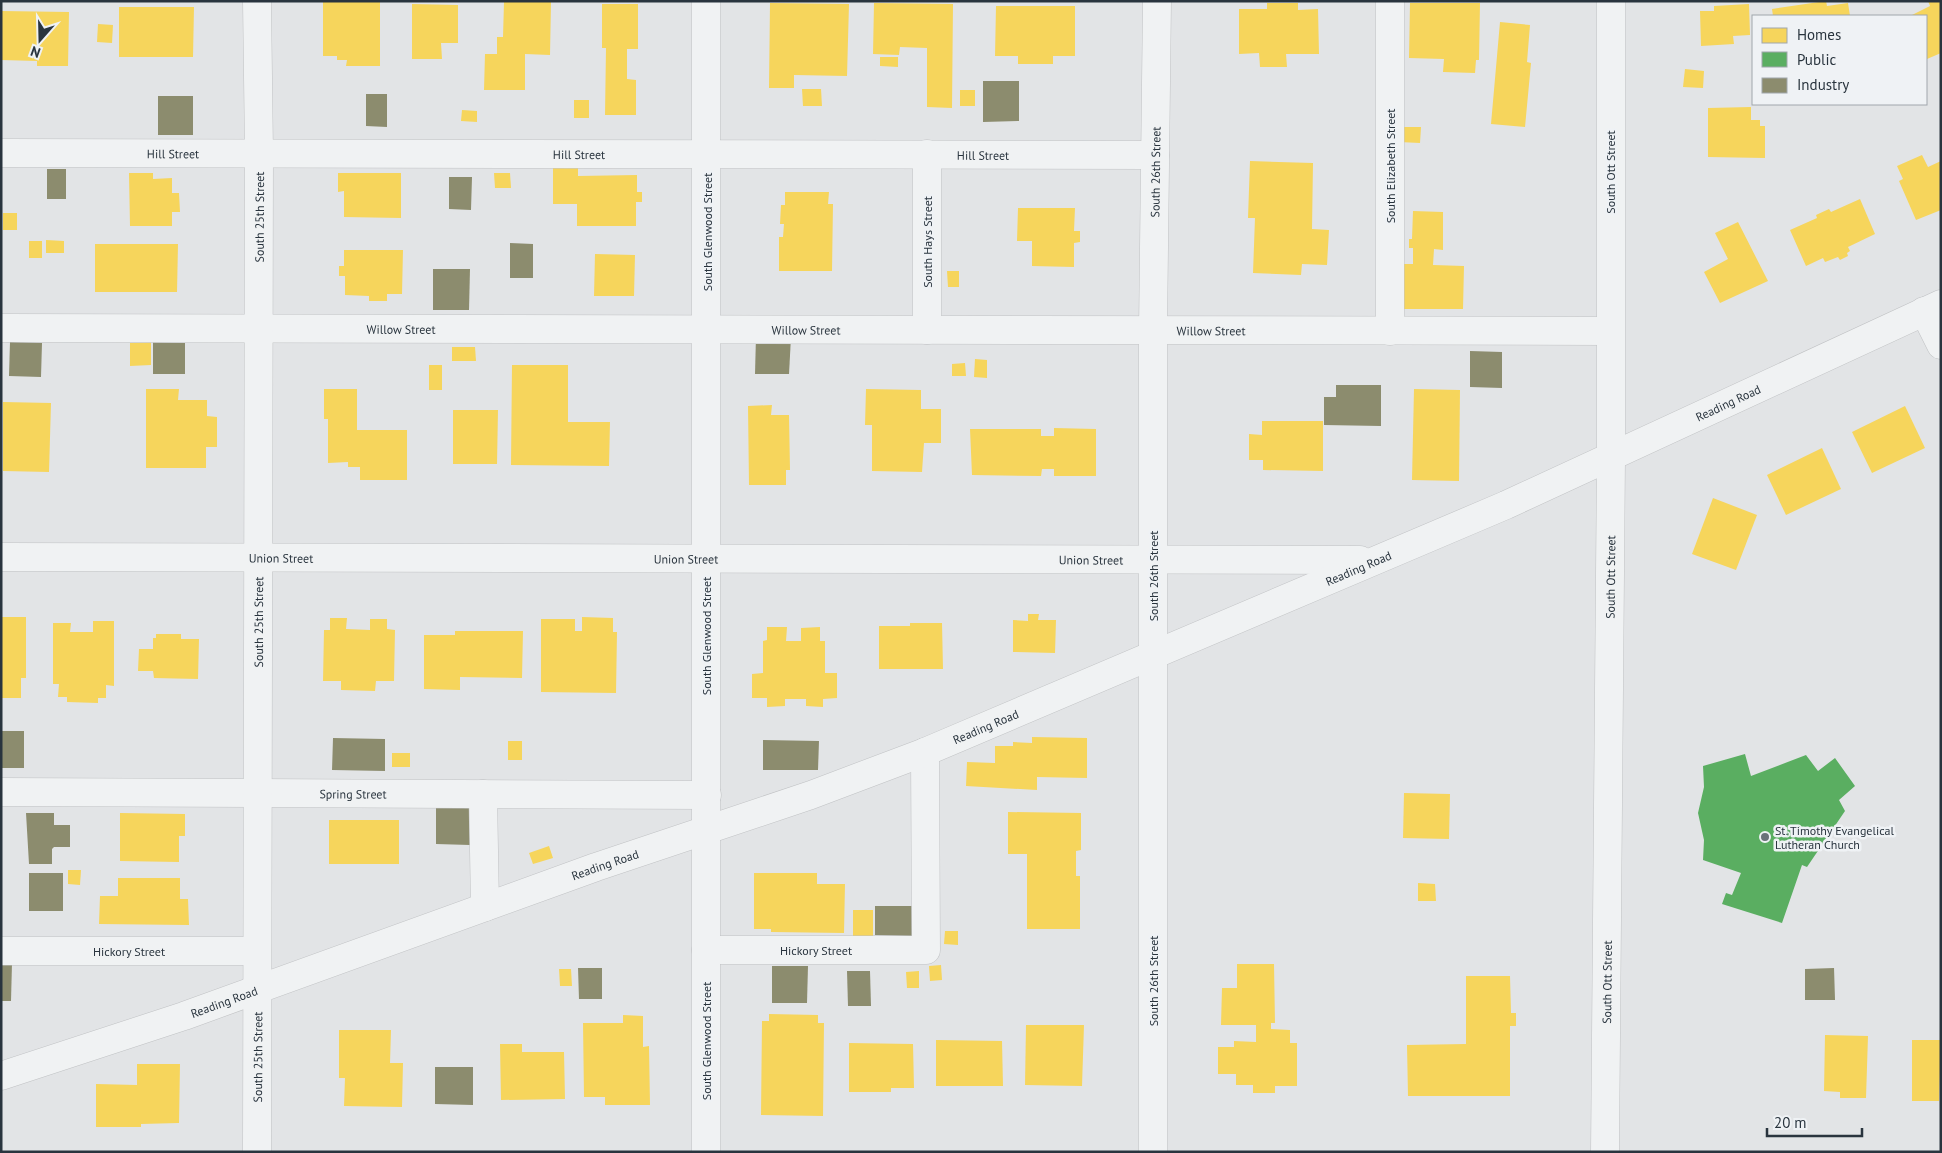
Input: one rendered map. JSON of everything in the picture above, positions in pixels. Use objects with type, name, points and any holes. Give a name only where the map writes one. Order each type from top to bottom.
[{"type":"street","name":"South 25th Street","points":[[257,1],[259,153],[257,329],[257,1152]]},
{"type":"street","name":"South Glenwood Street","points":[[706,1],[706,1152]]},
{"type":"street","name":"South 26th Street","points":[[1153,1152],[1153,330],[1157,1]]},
{"type":"street","name":"South Elizabeth Street","points":[[1390,1],[1390,331]]},
{"type":"street","name":"South Ott Street","points":[[1605,1152],[1612,458],[1610,331],[1611,1]]},
{"type":"street","name":"Hill Street","points":[[1,153],[1155,155]]},
{"type":"street","name":"South Hays Street","points":[[927,154],[927,330]]},
{"type":"street","points":[[1932,308],[1941,345]]},
{"type":"street","name":"Reading Road","points":[[1,1076],[184,1016],[485,907],[811,794],[925,752],[1153,656],[1372,560],[1506,505],[1612,458],[1744,394],[1932,308]]},
{"type":"street","name":"Willow Street","points":[[1,328],[1610,331]]},
{"type":"street","name":"Union Street","points":[[1,556],[1372,560]]},
{"type":"street","name":"Hickory Street","points":[[706,950],[926,950],[925,752]]},
{"type":"street","name":"Spring Street","points":[[1,792],[706,795]]},
{"type":"street","points":[[483,794],[485,907]]},
{"type":"street","name":"Hickory Street","points":[[1,951],[257,951]]},
{"type":"building: Homes","points":[[323,1],[380,1],[380,66],[346,66],[347,60],[337,60],[337,56],[323,56]]},
{"type":"building: Homes","points":[[1826,1],[1827,6],[1848,3],[1850,15],[1773,15],[1772,9]]},
{"type":"building: Homes","points":[[1928,1],[1941,1],[1941,53],[1927,59],[1927,15],[1912,15],[1930,6]]},
{"type":"building: Homes","points":[[504,2],[551,2],[550,55],[525,54],[525,90],[484,90],[485,54],[497,54],[497,37],[503,37]]},
{"type":"building: Homes","points":[[770,3],[849,4],[847,76],[794,75],[794,88],[769,88]]},
{"type":"building: Homes","points":[[874,3],[953,4],[952,108],[927,107],[927,48],[900,47],[899,55],[873,54]]},
{"type":"building: Homes","points":[[1267,3],[1298,3],[1298,10],[1318,9],[1319,54],[1286,54],[1287,67],[1260,67],[1259,53],[1239,54],[1239,9],[1267,9]]},
{"type":"building: Homes","points":[[1410,3],[1480,3],[1479,60],[1476,60],[1475,73],[1443,72],[1444,59],[1409,58]]},
{"type":"building: Homes","points":[[412,4],[458,5],[458,43],[441,43],[442,59],[412,59]]},
{"type":"building: Homes","points":[[602,4],[638,4],[638,49],[627,49],[627,79],[636,80],[636,115],[605,115],[606,48],[602,48]]},
{"type":"building: Homes","points":[[1749,4],[1750,35],[1733,36],[1734,44],[1701,46],[1700,11],[1714,11],[1714,6]]},
{"type":"building: Homes","points":[[996,6],[1075,6],[1075,56],[1053,56],[1053,64],[1018,64],[1018,56],[995,56]]},
{"type":"building: Homes","points":[[119,7],[194,7],[193,57],[119,57]]},
{"type":"building: Homes","points":[[1,11],[69,12],[68,66],[37,66],[37,61],[1,60]]},
{"type":"building: Homes","points":[[1500,22],[1530,25],[1527,62],[1531,63],[1525,127],[1491,124]]},
{"type":"building: Homes","points":[[98,24],[113,25],[112,43],[97,42]]},
{"type":"building: Homes","points":[[880,57],[898,57],[898,67],[880,66]]},
{"type":"building: Homes","points":[[1685,69],[1704,71],[1703,88],[1683,87]]},
{"type":"building: Homes","points":[[802,89],[821,89],[822,106],[803,106]]},
{"type":"building: Homes","points":[[960,90],[975,90],[975,106],[960,106]]},
{"type":"building: Homes","points":[[574,100],[589,100],[589,118],[574,118]]},
{"type":"building: Homes","points":[[1751,107],[1751,120],[1760,120],[1760,126],[1765,126],[1765,158],[1708,157],[1708,108]]},
{"type":"building: Homes","points":[[462,110],[477,111],[477,122],[461,121]]},
{"type":"building: Homes","points":[[1400,127],[1421,127],[1420,143],[1399,142]]},
{"type":"building: Homes","points":[[1922,155],[1928,167],[1941,161],[1941,210],[1916,220],[1899,181],[1903,179],[1897,166]]},
{"type":"building: Homes","points":[[1250,161],[1313,163],[1312,229],[1329,230],[1327,265],[1302,264],[1301,275],[1253,273],[1255,218],[1248,218]]},
{"type":"building: Homes","points":[[553,167],[578,167],[578,176],[637,175],[637,192],[642,192],[642,202],[636,202],[636,226],[577,226],[577,204],[553,204]]},
{"type":"building: Homes","points":[[129,173],[153,173],[153,179],[172,178],[172,193],[179,193],[180,212],[172,212],[172,226],[130,226]]},
{"type":"building: Homes","points":[[338,173],[401,173],[401,218],[344,217],[344,191],[338,192]]},
{"type":"building: Homes","points":[[494,173],[510,173],[511,188],[495,188]]},
{"type":"building: Homes","points":[[785,192],[829,192],[828,204],[833,204],[832,271],[779,271],[779,237],[783,237],[784,224],[780,224],[781,205],[785,205]]},
{"type":"building: Homes","points":[[1860,199],[1875,234],[1848,247],[1850,251],[1847,253],[1848,256],[1840,260],[1838,257],[1825,262],[1823,258],[1806,266],[1790,230],[1817,218],[1816,215],[1829,209],[1831,212]]},
{"type":"building: Homes","points":[[1018,208],[1075,208],[1074,231],[1080,231],[1080,242],[1074,243],[1074,267],[1032,266],[1032,241],[1017,241]]},
{"type":"building: Homes","points":[[1413,211],[1443,212],[1443,250],[1434,249],[1433,265],[1464,266],[1463,309],[1403,309],[1402,264],[1413,264],[1413,248],[1409,248],[1409,239],[1412,239]]},
{"type":"building: Homes","points":[[3,213],[17,213],[17,230],[3,230]]},
{"type":"building: Homes","points":[[1738,222],[1768,281],[1720,303],[1704,272],[1728,259],[1715,233]]},
{"type":"building: Homes","points":[[46,240],[64,241],[64,253],[46,253]]},
{"type":"building: Homes","points":[[29,241],[42,241],[42,258],[29,258]]},
{"type":"building: Homes","points":[[95,244],[178,244],[177,292],[95,292]]},
{"type":"building: Homes","points":[[344,250],[403,250],[402,294],[387,294],[387,301],[369,301],[369,296],[345,295],[345,276],[339,276],[339,266],[344,266]]},
{"type":"building: Homes","points":[[595,254],[635,255],[634,296],[594,296]]},
{"type":"building: Homes","points":[[947,271],[959,271],[959,287],[948,287]]},
{"type":"building: Homes","points":[[151,342],[151,365],[130,366],[130,343]]},
{"type":"building: Homes","points":[[452,347],[475,347],[476,361],[452,361]]},
{"type":"building: Homes","points":[[975,359],[987,360],[987,378],[974,377]]},
{"type":"building: Homes","points":[[965,363],[966,376],[952,376],[952,364]]},
{"type":"building: Homes","points":[[429,365],[442,365],[442,390],[429,390]]},
{"type":"building: Homes","points":[[512,365],[568,365],[568,422],[610,422],[609,466],[511,465]]},
{"type":"building: Homes","points":[[146,389],[179,389],[178,400],[207,400],[207,416],[217,417],[217,447],[206,447],[206,468],[146,468]]},
{"type":"building: Homes","points":[[324,389],[357,389],[357,430],[407,430],[407,480],[360,480],[360,467],[348,467],[348,462],[328,463],[328,419],[324,419]]},
{"type":"building: Homes","points":[[866,389],[921,390],[921,409],[941,409],[941,443],[924,443],[922,472],[872,471],[872,425],[865,425]]},
{"type":"building: Homes","points":[[1414,389],[1460,390],[1459,481],[1412,480]]},
{"type":"building: Homes","points":[[3,402],[51,403],[49,472],[3,471]]},
{"type":"building: Homes","points":[[772,405],[771,415],[789,415],[790,470],[786,470],[786,485],[749,485],[748,406]]},
{"type":"building: Homes","points":[[1905,406],[1925,448],[1872,473],[1852,432]]},
{"type":"building: Homes","points":[[453,410],[498,410],[497,464],[453,464]]},
{"type":"building: Homes","points":[[1262,421],[1323,421],[1323,471],[1263,470],[1263,460],[1249,460],[1249,434],[1262,435]]},
{"type":"building: Homes","points":[[1054,428],[1096,429],[1096,476],[1054,476],[1054,469],[1042,469],[1041,476],[972,475],[970,429],[1041,429],[1041,436],[1054,436]]},
{"type":"building: Homes","points":[[1822,448],[1841,489],[1786,515],[1767,475]]},
{"type":"building: Homes","points":[[1713,498],[1757,515],[1736,570],[1692,554]]},
{"type":"building: Homes","points":[[1028,614],[1039,614],[1038,620],[1056,620],[1055,653],[1013,652],[1013,620],[1028,621]]},
{"type":"building: Homes","points":[[1,617],[26,617],[26,678],[21,678],[21,698],[1,698]]},
{"type":"building: Homes","points":[[582,617],[613,618],[613,632],[617,632],[616,693],[541,692],[541,619],[575,619],[575,631],[582,631]]},
{"type":"building: Homes","points":[[330,618],[347,618],[346,629],[370,630],[370,619],[387,619],[387,629],[395,630],[394,681],[376,681],[375,691],[341,690],[341,681],[323,681],[324,630],[330,630]]},
{"type":"building: Homes","points":[[93,621],[114,621],[114,686],[106,685],[106,698],[98,698],[98,703],[67,702],[67,697],[58,697],[59,684],[53,684],[53,623],[71,623],[70,632],[93,632]]},
{"type":"building: Homes","points":[[910,623],[942,623],[943,669],[879,669],[879,626],[910,626]]},
{"type":"building: Homes","points":[[767,627],[787,627],[786,641],[801,641],[801,628],[820,627],[820,641],[825,641],[825,673],[837,673],[837,698],[823,699],[823,707],[806,706],[806,699],[785,699],[785,706],[767,707],[767,698],[752,698],[752,674],[763,673],[763,641],[767,640]]},
{"type":"building: Homes","points":[[455,631],[523,631],[522,678],[460,677],[460,690],[424,689],[424,635],[455,635]]},
{"type":"building: Homes","points":[[156,634],[181,634],[181,639],[199,639],[198,679],[154,678],[153,671],[138,671],[139,649],[153,649],[153,638],[156,638]]},
{"type":"building: Homes","points":[[1032,737],[1087,738],[1087,778],[1037,777],[1037,790],[966,786],[967,762],[995,763],[995,746],[1013,746],[1013,742],[1032,743]]},
{"type":"building: Homes","points":[[508,741],[522,741],[522,760],[508,760]]},
{"type":"building: Homes","points":[[392,753],[410,753],[410,767],[392,767]]},
{"type":"building: Homes","points":[[1404,793],[1450,794],[1449,839],[1403,838]]},
{"type":"building: Homes","points":[[1008,812],[1081,813],[1081,850],[1076,851],[1076,876],[1080,876],[1080,929],[1027,929],[1027,854],[1008,854]]},
{"type":"building: Homes","points":[[120,813],[185,814],[185,836],[179,836],[179,862],[120,861]]},
{"type":"building: Homes","points":[[329,820],[399,820],[399,864],[329,864]]},
{"type":"building: Homes","points":[[549,846],[553,858],[533,864],[529,853]]},
{"type":"building: Homes","points":[[68,870],[81,870],[80,885],[68,884]]},
{"type":"building: Homes","points":[[754,873],[817,873],[817,884],[845,884],[844,933],[771,932],[771,929],[754,929]]},
{"type":"building: Homes","points":[[118,878],[180,878],[180,899],[188,899],[189,925],[99,924],[100,896],[118,896]]},
{"type":"building: Homes","points":[[1418,883],[1435,884],[1436,901],[1418,901]]},
{"type":"building: Homes","points":[[853,910],[873,910],[873,936],[853,936]]},
{"type":"building: Homes","points":[[945,931],[958,931],[958,945],[944,944]]},
{"type":"building: Homes","points":[[1237,964],[1274,964],[1275,1023],[1271,1023],[1271,1029],[1290,1030],[1290,1043],[1297,1043],[1297,1086],[1275,1086],[1275,1093],[1253,1093],[1253,1085],[1236,1085],[1236,1074],[1218,1074],[1218,1047],[1234,1047],[1234,1041],[1256,1042],[1256,1025],[1221,1025],[1222,988],[1237,988]]},
{"type":"building: Homes","points":[[941,965],[942,980],[930,981],[929,966]]},
{"type":"building: Homes","points":[[559,969],[571,969],[572,986],[560,986]]},
{"type":"building: Homes","points":[[919,971],[919,988],[907,988],[906,972]]},
{"type":"building: Homes","points":[[1466,976],[1510,976],[1511,1013],[1516,1013],[1516,1026],[1510,1026],[1510,1096],[1408,1096],[1407,1045],[1466,1044]]},
{"type":"building: Homes","points":[[769,1014],[818,1015],[818,1023],[824,1023],[823,1116],[761,1115],[762,1021],[769,1021]]},
{"type":"building: Homes","points":[[623,1015],[643,1016],[643,1047],[649,1046],[650,1105],[605,1105],[605,1097],[584,1097],[583,1023],[623,1023]]},
{"type":"building: Homes","points":[[1026,1025],[1084,1025],[1082,1086],[1025,1085]]},
{"type":"building: Homes","points":[[339,1030],[391,1030],[390,1063],[403,1063],[402,1107],[344,1106],[345,1078],[339,1078]]},
{"type":"building: Homes","points":[[1825,1035],[1868,1036],[1866,1098],[1840,1098],[1840,1092],[1824,1091]]},
{"type":"building: Homes","points":[[936,1040],[1002,1041],[1003,1086],[936,1086]]},
{"type":"building: Homes","points":[[1912,1040],[1941,1040],[1939,1101],[1912,1101]]},
{"type":"building: Homes","points":[[849,1043],[913,1044],[914,1088],[891,1088],[891,1092],[849,1092]]},
{"type":"building: Homes","points":[[500,1044],[522,1044],[522,1052],[564,1052],[565,1099],[501,1100]]},
{"type":"building: Homes","points":[[137,1064],[180,1064],[179,1123],[141,1124],[141,1127],[96,1127],[96,1084],[137,1085]]},
{"type":"building: Public","name":"St. Timothy Evangelical Lutheran Church","points":[[1745,754],[1751,776],[1806,755],[1818,771],[1835,758],[1855,786],[1839,800],[1845,811],[1807,867],[1802,865],[1782,923],[1722,904],[1726,893],[1732,895],[1741,873],[1703,860],[1704,840],[1698,813],[1704,787],[1703,766]]},
{"type":"building: Industry","points":[[983,81],[1019,81],[1019,121],[983,122]]},
{"type":"building: Industry","points":[[366,94],[387,94],[387,127],[366,126]]},
{"type":"building: Industry","points":[[158,96],[193,96],[193,135],[158,135]]},
{"type":"building: Industry","points":[[47,169],[66,169],[66,199],[47,199]]},
{"type":"building: Industry","points":[[449,177],[472,177],[471,210],[449,209]]},
{"type":"building: Industry","points":[[510,243],[533,244],[533,278],[510,278]]},
{"type":"building: Industry","points":[[433,269],[470,269],[469,310],[433,310]]},
{"type":"building: Industry","points":[[756,336],[791,337],[789,374],[755,374]]},
{"type":"building: Industry","points":[[10,342],[42,343],[41,377],[9,376]]},
{"type":"building: Industry","points":[[153,342],[185,343],[185,374],[153,374]]},
{"type":"building: Industry","points":[[1470,351],[1502,352],[1502,388],[1470,387]]},
{"type":"building: Industry","points":[[1336,385],[1381,385],[1381,426],[1324,425],[1324,397],[1336,397]]},
{"type":"building: Industry","points":[[1,731],[24,731],[24,768],[1,768]]},
{"type":"building: Industry","points":[[333,738],[385,739],[385,771],[332,770]]},
{"type":"building: Industry","points":[[763,740],[819,741],[818,770],[763,770]]},
{"type":"building: Industry","points":[[436,806],[470,806],[470,845],[436,844]]},
{"type":"building: Industry","points":[[26,813],[54,813],[54,825],[70,825],[70,847],[54,847],[52,849],[52,864],[29,864]]},
{"type":"building: Industry","points":[[29,873],[63,873],[63,911],[29,911]]},
{"type":"building: Industry","points":[[875,906],[913,906],[913,936],[875,935]]},
{"type":"building: Industry","points":[[1,963],[12,963],[11,1001],[1,1001]]},
{"type":"building: Industry","points":[[772,966],[808,966],[807,1003],[772,1003]]},
{"type":"building: Industry","points":[[578,968],[602,968],[602,999],[579,999]]},
{"type":"building: Industry","points":[[1834,968],[1835,1000],[1805,1000],[1805,969]]},
{"type":"building: Industry","points":[[847,971],[870,971],[871,1006],[848,1006]]},
{"type":"building: Industry","points":[[435,1067],[473,1067],[473,1105],[435,1104]]},
{"type":"place","name":"St. Timothy Evangelical Lutheran Church","points":[[1765,837]]}]
